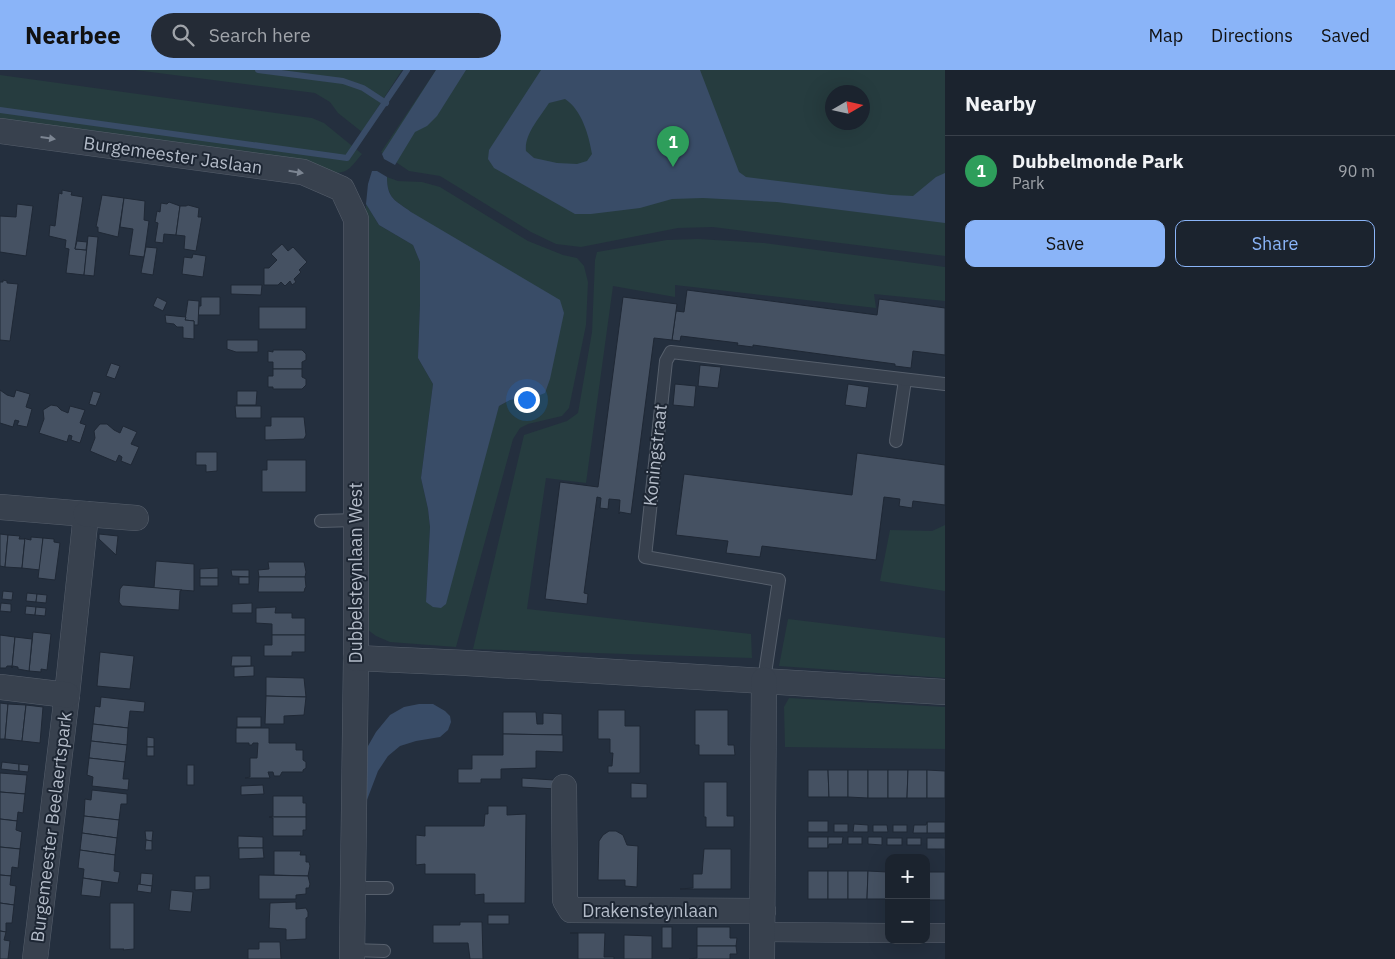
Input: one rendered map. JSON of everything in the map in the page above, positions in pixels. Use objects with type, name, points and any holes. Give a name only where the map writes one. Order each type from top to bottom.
[{"type":"street","name":"Burgemeester Jaslaan","points":[[0,131],[303,172],[342,189]]},
{"type":"street","name":"Dubbelsteynlaan West","points":[[342,189],[356,219],[355,520],[358,953]]},
{"type":"street","points":[[0,507],[136,518]]},
{"type":"street","name":"Burgemeester Beelaertspark","points":[[35,959],[67,695],[86,514]]},
{"type":"street","points":[[356,658],[764,680],[945,692]]},
{"type":"street","points":[[762,959],[764,680]]},
{"type":"street","name":"Burgemeester Beelaertspark","points":[[0,687],[67,695]]},
{"type":"street","name":"Drakensteynlaan","points":[[564,787],[565,900],[571,910],[762,922],[885,933]]},
{"type":"street","points":[[930,933],[945,933]]},
{"type":"lane","name":"Koningstraat","points":[[764,680],[779,580],[645,557],[666,361],[671,352],[945,384]]},
{"type":"lane","points":[[896,441],[904,380]]},
{"type":"lane","points":[[321,521],[355,520]]},
{"type":"lane","points":[[359,888],[387,888]]},
{"type":"lane","points":[[358,953],[384,951]]},
{"type":"green space","points":[[135,70],[402,70],[362,132],[338,113],[330,102],[315,93]]},
{"type":"green space","points":[[436,70],[945,70],[945,256],[713,227],[678,228],[581,247],[556,244],[531,232],[440,176],[409,171],[381,152]]},
{"type":"green space","points":[[0,75],[312,118],[324,123],[362,154],[348,170],[340,173],[327,173],[0,124]]},
{"type":"green space","points":[[387,177],[398,181],[422,182],[440,187],[528,241],[563,255],[577,258],[584,266],[588,282],[586,325],[569,408],[562,416],[528,424],[520,428],[513,439],[456,647],[390,642],[376,636],[364,627],[366,204],[379,225],[413,245],[420,262],[418,358],[433,384],[421,478],[430,527],[426,602],[499,406],[510,400],[540,395],[411,212],[390,195]]},
{"type":"green space","points":[[698,239],[764,243],[945,267],[945,301],[874,294],[876,308],[675,285],[675,297],[613,286],[586,483],[546,478],[527,609],[751,634],[752,658],[473,649],[524,435],[567,421],[578,413],[592,332],[597,252],[667,240]]},
{"type":"green space","points":[[945,525],[945,591],[880,581],[890,530],[932,531]]},
{"type":"green space","points":[[788,619],[945,638],[945,678],[779,666]]},
{"type":"green space","points":[[789,698],[945,707],[945,749],[785,747],[784,707]]},
{"type":"water","points":[[436,70],[466,70],[437,116],[427,126],[415,132],[395,165],[384,159],[382,154]]},
{"type":"water","points":[[541,70],[700,70],[739,172],[746,177],[913,196],[936,177],[945,173],[945,223],[777,202],[703,198],[672,199],[640,208],[575,214],[494,168],[488,159],[489,150]],"holes":[[[565,99],[571,104],[584,124],[592,154],[587,161],[577,164],[557,163],[534,158],[526,151],[526,145],[530,132],[538,119],[549,103]]]},
{"type":"water","points":[[372,171],[377,171],[387,177],[390,195],[400,205],[560,300],[564,313],[550,379],[545,393],[510,400],[499,406],[446,604],[441,608],[433,607],[426,602],[430,527],[421,478],[433,384],[418,358],[420,262],[413,245],[379,225],[366,204],[368,184]]},
{"type":"water","points":[[433,704],[445,711],[450,716],[451,722],[448,730],[440,737],[400,746],[388,756],[378,771],[365,805],[364,753],[376,732],[390,715],[404,707]]},
{"type":"building","points":[[62,190],[72,192],[71,195],[83,197],[75,249],[87,250],[84,275],[66,273],[69,249],[65,248],[66,240],[49,236],[50,225],[55,226],[59,193],[62,194]]},
{"type":"building","points":[[102,195],[124,198],[118,237],[98,232],[98,227],[96,227]]},
{"type":"building","points":[[124,198],[145,201],[144,220],[149,221],[144,257],[129,255],[133,229],[120,227]]},
{"type":"building","points":[[169,202],[180,206],[176,235],[164,234],[163,243],[155,242],[158,223],[155,222],[157,211],[160,212],[161,203],[167,204]]},
{"type":"building","points":[[17,204],[33,206],[26,256],[0,252],[0,216],[16,217]]},
{"type":"building","points":[[188,205],[199,208],[198,217],[202,217],[196,251],[184,249],[185,236],[176,235],[180,206]]},
{"type":"building","points":[[88,236],[98,237],[94,276],[84,275]]},
{"type":"building","points":[[77,241],[87,242],[86,250],[75,249]]},
{"type":"building","points":[[282,244],[288,251],[293,247],[307,262],[299,270],[301,272],[294,279],[296,282],[292,285],[290,281],[285,286],[281,282],[278,285],[264,285],[264,268],[269,268],[277,260],[271,254]]},
{"type":"building","points":[[146,247],[157,248],[153,275],[141,273]]},
{"type":"building","points":[[193,254],[206,256],[203,277],[182,274],[184,257],[192,258]]},
{"type":"building","points":[[3,280],[7,281],[7,283],[18,284],[10,341],[0,340],[0,282],[3,282]]},
{"type":"building","points":[[231,285],[262,285],[261,295],[231,294]]},
{"type":"building","points":[[687,290],[877,315],[879,299],[945,308],[945,355],[913,351],[911,368],[895,366],[895,364],[753,345],[753,347],[737,345],[738,343],[681,336],[680,341],[672,340],[676,311],[684,312]]},
{"type":"building","points":[[157,297],[167,302],[163,311],[153,306]]},
{"type":"building","points":[[201,297],[220,297],[220,315],[198,315]]},
{"type":"building","points":[[623,297],[677,304],[672,340],[654,338],[631,514],[620,512],[619,514],[620,500],[609,499],[608,509],[600,508],[601,498],[597,497],[584,593],[588,594],[587,604],[545,599],[560,482],[598,487]]},
{"type":"building","points":[[188,300],[199,301],[198,325],[194,325],[194,321],[185,320]]},
{"type":"building","points":[[259,307],[306,307],[306,329],[259,329]]},
{"type":"building","points":[[165,315],[186,317],[185,320],[194,321],[194,339],[183,338],[183,327],[166,323]]},
{"type":"building","points":[[227,340],[258,340],[258,352],[236,352],[227,349]]},
{"type":"building","points":[[273,350],[302,350],[306,354],[306,360],[302,362],[302,369],[273,369],[273,362],[268,362],[268,351],[273,352]]},
{"type":"building","points":[[111,363],[120,366],[115,379],[106,376]]},
{"type":"building","points":[[700,365],[721,367],[718,388],[698,386]]},
{"type":"building","points":[[273,369],[302,369],[302,377],[306,379],[306,385],[302,389],[273,389],[273,387],[268,387],[268,376],[273,376]]},
{"type":"building","points":[[675,384],[696,386],[694,407],[673,405]]},
{"type":"building","points":[[848,384],[869,387],[866,408],[845,405]]},
{"type":"building","points":[[0,390],[14,397],[16,390],[30,394],[26,407],[32,409],[27,427],[17,425],[19,421],[15,420],[13,427],[0,423]]},
{"type":"building","points":[[93,391],[101,393],[96,406],[89,404]]},
{"type":"building","points":[[237,391],[257,391],[256,405],[237,405]]},
{"type":"building","points":[[51,405],[57,406],[68,413],[70,406],[85,410],[80,423],[86,425],[80,443],[71,440],[72,436],[69,435],[67,442],[39,433],[44,419],[43,410]]},
{"type":"building","points":[[235,406],[261,406],[261,418],[236,418]]},
{"type":"building","points":[[271,417],[304,417],[306,435],[304,439],[265,440],[265,426],[271,426]]},
{"type":"building","points":[[100,424],[107,424],[120,433],[123,426],[137,432],[131,444],[139,447],[131,465],[121,461],[122,457],[119,455],[116,462],[90,451],[95,438],[94,431]]},
{"type":"building","points":[[196,452],[217,452],[217,471],[206,472],[206,465],[196,465]]},
{"type":"building","points":[[857,453],[945,465],[945,505],[913,501],[912,508],[899,506],[900,499],[884,497],[876,560],[762,546],[760,557],[726,553],[728,541],[676,535],[684,474],[852,495]]},
{"type":"building","points":[[267,460],[306,460],[306,492],[262,492],[262,470],[267,470]]},
{"type":"building","points":[[0,534],[8,535],[5,567],[0,566]]},
{"type":"building","points":[[99,534],[118,536],[116,555],[99,539]]},
{"type":"building","points":[[8,535],[20,536],[19,539],[25,539],[22,568],[5,567]]},
{"type":"building","points":[[31,537],[43,538],[40,570],[22,568],[25,538],[31,540]]},
{"type":"building","points":[[43,538],[54,539],[54,542],[60,543],[55,580],[38,578]]},
{"type":"building","points":[[156,561],[194,564],[194,591],[154,588]]},
{"type":"building","points":[[268,562],[304,562],[305,577],[259,577],[258,570],[269,569]]},
{"type":"building","points":[[218,568],[218,578],[200,578],[200,569]]},
{"type":"building","points":[[231,570],[249,570],[249,577],[232,576]]},
{"type":"building","points":[[239,577],[249,577],[249,584],[239,584]]},
{"type":"building","points":[[259,577],[305,577],[306,587],[304,592],[258,592]]},
{"type":"building","points":[[200,578],[218,578],[218,586],[200,586]]},
{"type":"building","points":[[123,585],[182,590],[180,591],[179,610],[122,606],[119,602],[120,589]]},
{"type":"building","points":[[3,591],[13,592],[12,600],[2,599]]},
{"type":"building","points":[[27,593],[37,594],[36,602],[26,601]]},
{"type":"building","points":[[37,594],[47,595],[46,603],[36,602]]},
{"type":"building","points":[[1,603],[11,604],[11,612],[0,611]]},
{"type":"building","points":[[252,603],[252,613],[232,613],[232,604]]},
{"type":"building","points":[[26,606],[36,607],[35,615],[25,614]]},
{"type":"building","points":[[36,607],[46,608],[45,616],[35,615]]},
{"type":"building","points":[[276,607],[275,613],[292,613],[292,618],[305,618],[305,635],[272,635],[272,624],[256,623],[256,608]]},
{"type":"building","points":[[33,632],[51,634],[47,670],[41,669],[41,672],[29,671]]},
{"type":"building","points":[[0,635],[15,637],[12,668],[12,666],[7,666],[6,668],[0,668]]},
{"type":"building","points":[[272,635],[305,635],[305,652],[292,652],[292,656],[264,656],[264,645],[272,645]]},
{"type":"building","points":[[15,637],[32,639],[29,671],[13,666],[12,668]]},
{"type":"building","points":[[100,652],[134,656],[130,689],[97,686]]},
{"type":"building","points":[[232,656],[251,656],[251,666],[231,666]]},
{"type":"building","points":[[254,666],[254,676],[234,677],[234,667]]},
{"type":"building","points":[[266,677],[304,678],[306,697],[266,696]]},
{"type":"building","points":[[266,696],[306,697],[304,715],[284,716],[284,724],[265,724]]},
{"type":"building","points":[[101,697],[145,702],[144,712],[130,711],[128,728],[93,724],[95,706],[100,707]]},
{"type":"building","points":[[0,703],[8,704],[5,739],[0,739]]},
{"type":"building","points":[[8,704],[26,705],[22,741],[5,739]]},
{"type":"building","points":[[26,705],[43,707],[40,743],[22,741]]},
{"type":"building","points":[[598,710],[625,710],[625,726],[640,726],[640,773],[608,773],[608,766],[612,766],[613,753],[610,753],[610,739],[598,739]]},
{"type":"building","points":[[695,710],[728,710],[728,745],[734,745],[735,755],[699,755],[699,745],[695,745]]},
{"type":"building","points":[[503,712],[536,712],[537,724],[543,724],[543,713],[562,714],[562,735],[503,734]]},
{"type":"building","points":[[237,717],[261,717],[261,727],[237,727]]},
{"type":"building","points":[[93,724],[128,728],[127,745],[91,741]]},
{"type":"building","points":[[236,728],[269,728],[269,743],[296,743],[296,750],[303,750],[303,760],[306,762],[306,768],[303,772],[282,772],[280,776],[274,776],[273,772],[268,772],[270,778],[245,778],[250,777],[250,758],[257,758],[258,743],[249,745],[249,743],[236,743]]},
{"type":"building","points":[[503,734],[563,735],[563,752],[536,751],[536,768],[501,769],[501,779],[481,779],[481,783],[458,783],[458,769],[472,769],[472,755],[503,755]]},
{"type":"building","points":[[147,737],[154,738],[154,747],[147,747]]},
{"type":"building","points":[[91,741],[127,745],[125,762],[89,758]]},
{"type":"building","points":[[147,747],[154,747],[154,756],[147,756]]},
{"type":"building","points":[[89,758],[125,762],[123,779],[129,779],[128,790],[92,786],[93,777],[87,775]]},
{"type":"building","points":[[2,762],[19,764],[19,771],[1,769]]},
{"type":"building","points":[[19,764],[29,765],[28,772],[19,771]]},
{"type":"building","points":[[187,765],[194,765],[194,785],[187,785]]},
{"type":"building","points":[[808,770],[828,770],[829,797],[808,797]]},
{"type":"building","points":[[828,770],[848,770],[848,797],[829,797]]},
{"type":"building","points":[[848,770],[868,770],[868,798],[848,797]]},
{"type":"building","points":[[868,770],[888,770],[888,798],[868,798]]},
{"type":"building","points":[[888,770],[908,770],[907,798],[888,798]]},
{"type":"building","points":[[908,770],[927,770],[927,798],[907,798]]},
{"type":"building","points":[[927,770],[945,771],[945,798],[927,798]]},
{"type":"building","points":[[0,773],[27,775],[25,794],[0,792]]},
{"type":"building","points":[[522,778],[554,780],[556,789],[522,787]]},
{"type":"building","points":[[704,782],[727,782],[727,816],[734,816],[734,827],[706,827],[706,817],[704,817]]},
{"type":"building","points":[[631,783],[647,784],[647,798],[631,798]]},
{"type":"building","points":[[263,785],[264,794],[241,795],[241,786]]},
{"type":"building","points":[[92,790],[127,794],[127,804],[121,804],[119,820],[84,816],[85,799],[91,800]]},
{"type":"building","points":[[0,792],[25,794],[23,813],[18,812],[17,821],[0,819]]},
{"type":"building","points":[[273,796],[303,796],[303,803],[306,803],[306,817],[269,817],[273,816]]},
{"type":"building","points":[[488,806],[507,806],[507,815],[526,814],[525,903],[484,903],[484,894],[475,895],[475,874],[425,874],[425,864],[416,865],[416,835],[425,836],[425,826],[484,826],[485,814],[488,814]]},
{"type":"building","points":[[84,816],[119,820],[117,838],[82,833]]},
{"type":"building","points":[[269,817],[306,817],[306,830],[303,830],[303,836],[273,836],[273,818]]},
{"type":"building","points":[[0,819],[17,821],[16,830],[22,832],[20,849],[0,847]]},
{"type":"building","points":[[808,821],[828,821],[828,832],[808,832]]},
{"type":"building","points":[[927,822],[945,822],[945,833],[927,833]]},
{"type":"building","points":[[927,822],[927,833],[913,833],[914,825],[926,825]]},
{"type":"building","points":[[834,824],[848,824],[848,832],[834,832]]},
{"type":"building","points":[[854,824],[868,825],[868,832],[853,832]]},
{"type":"building","points":[[873,825],[887,825],[888,832],[873,832]]},
{"type":"building","points":[[893,825],[907,825],[907,832],[893,832]]},
{"type":"building","points":[[145,831],[153,831],[152,841],[146,840]]},
{"type":"building","points":[[609,831],[616,831],[623,835],[627,845],[638,846],[637,887],[625,886],[625,880],[598,880],[599,841]]},
{"type":"building","points":[[82,833],[117,838],[115,855],[80,850]]},
{"type":"building","points":[[238,836],[263,837],[263,848],[238,848]]},
{"type":"building","points":[[808,837],[828,837],[828,848],[808,848]]},
{"type":"building","points":[[828,837],[843,837],[842,844],[829,844],[828,848]]},
{"type":"building","points":[[848,837],[862,837],[862,844],[848,844]]},
{"type":"building","points":[[868,837],[882,837],[882,845],[868,844]]},
{"type":"building","points":[[887,838],[902,838],[902,845],[887,845]]},
{"type":"building","points":[[907,838],[921,838],[921,845],[907,845]]},
{"type":"building","points":[[927,838],[945,838],[945,849],[927,849]]},
{"type":"building","points":[[146,840],[152,841],[152,850],[145,850]]},
{"type":"building","points":[[0,847],[20,849],[18,868],[12,867],[11,876],[0,875]]},
{"type":"building","points":[[239,848],[263,848],[264,858],[239,859]]},
{"type":"building","points":[[704,849],[731,849],[731,889],[680,889],[693,888],[693,874],[702,874]]},
{"type":"building","points":[[80,850],[115,855],[114,871],[120,872],[118,883],[83,878],[84,869],[78,868]]},
{"type":"building","points":[[274,851],[301,851],[300,855],[306,855],[306,862],[309,862],[308,876],[274,875]]},
{"type":"building","points":[[808,871],[828,871],[828,899],[808,899]]},
{"type":"building","points":[[828,871],[848,871],[848,899],[828,899]]},
{"type":"building","points":[[848,871],[868,871],[867,899],[848,899]]},
{"type":"building","points":[[868,871],[885,872],[885,899],[867,899]]},
{"type":"building","points":[[930,872],[945,872],[945,900],[930,900]]},
{"type":"building","points":[[141,873],[153,874],[152,886],[140,885]]},
{"type":"building","points":[[0,875],[11,876],[10,885],[16,886],[14,905],[0,903]]},
{"type":"building","points":[[259,875],[308,876],[310,884],[309,888],[306,888],[306,894],[296,895],[296,899],[259,899]]},
{"type":"building","points":[[195,876],[210,876],[210,889],[195,890]]},
{"type":"building","points":[[83,878],[102,881],[100,897],[81,895]]},
{"type":"building","points":[[138,884],[152,886],[151,893],[137,891]]},
{"type":"building","points":[[171,890],[193,892],[191,912],[169,910]]},
{"type":"building","points":[[296,902],[296,909],[306,908],[308,912],[308,917],[306,918],[306,939],[286,940],[286,929],[269,928],[270,903]]},
{"type":"building","points":[[0,903],[14,905],[12,923],[6,923],[6,932],[0,931]]},
{"type":"building","points":[[110,903],[134,903],[134,949],[110,949]]},
{"type":"building","points":[[488,915],[509,915],[509,924],[488,924]]},
{"type":"building","points":[[460,922],[482,922],[483,959],[470,959],[468,943],[433,943],[433,925],[460,925]]},
{"type":"building","points":[[662,927],[672,927],[672,948],[662,948]]},
{"type":"building","points":[[697,927],[730,927],[730,938],[737,938],[736,946],[697,946]]},
{"type":"building","points":[[0,931],[6,932],[4,940],[10,941],[8,959],[0,959]]},
{"type":"building","points":[[578,933],[605,933],[604,957],[614,957],[614,959],[578,959]]},
{"type":"building","points":[[624,935],[652,936],[652,959],[624,959]]},
{"type":"building","points":[[259,942],[280,942],[281,959],[248,959],[248,949],[259,949]]},
{"type":"building","points":[[697,946],[736,946],[737,954],[730,954],[730,959],[689,959],[697,958]]},
{"type":"waterway","points":[[258,70],[343,81],[363,88],[386,103]]},
{"type":"waterway","points":[[0,110],[347,158],[407,70]]},
{"type":"place","name":"Dubbelmonde Park","points":[[673,167]]}]
